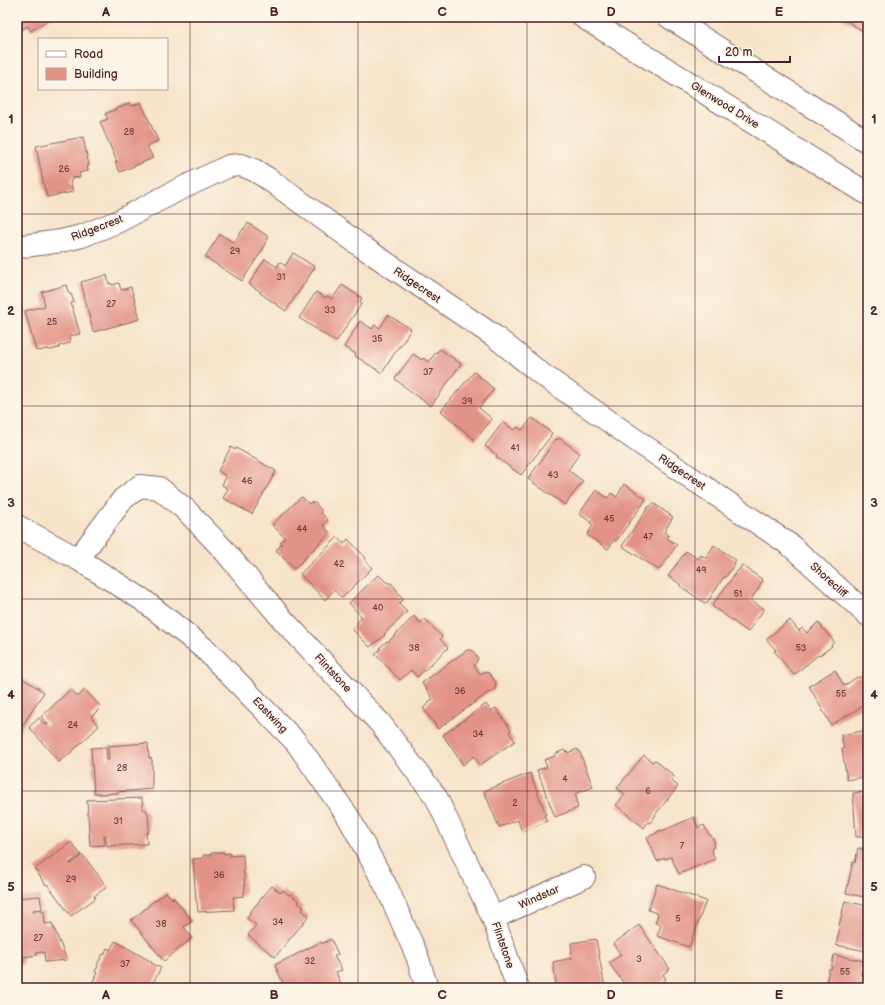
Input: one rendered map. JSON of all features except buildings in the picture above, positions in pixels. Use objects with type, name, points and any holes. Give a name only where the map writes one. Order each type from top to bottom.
[{"type":"street","name":"Glenwood Drive","points":[[583,17],[868,194]]},
{"type":"street","points":[[669,17],[868,142]]},
{"type":"street","name":"Ridgecrest","points":[[17,247],[61,241],[82,236],[119,221],[176,191],[229,166],[241,165],[254,170],[364,248],[494,336],[540,373],[637,441],[790,545]]},
{"type":"street","name":"Flintstone","points":[[78,559],[123,499],[140,486],[159,488],[186,510],[222,548],[284,621],[380,723],[436,797],[493,918],[518,988]]},
{"type":"street","name":"Eastwing","points":[[17,526],[78,559],[143,600],[206,650],[296,742],[348,818],[388,890],[417,956],[427,988]]},
{"type":"street","name":"Shorecliff","points":[[790,545],[868,615]]},
{"type":"street","name":"Windstar","points":[[493,918],[584,877]]}]
